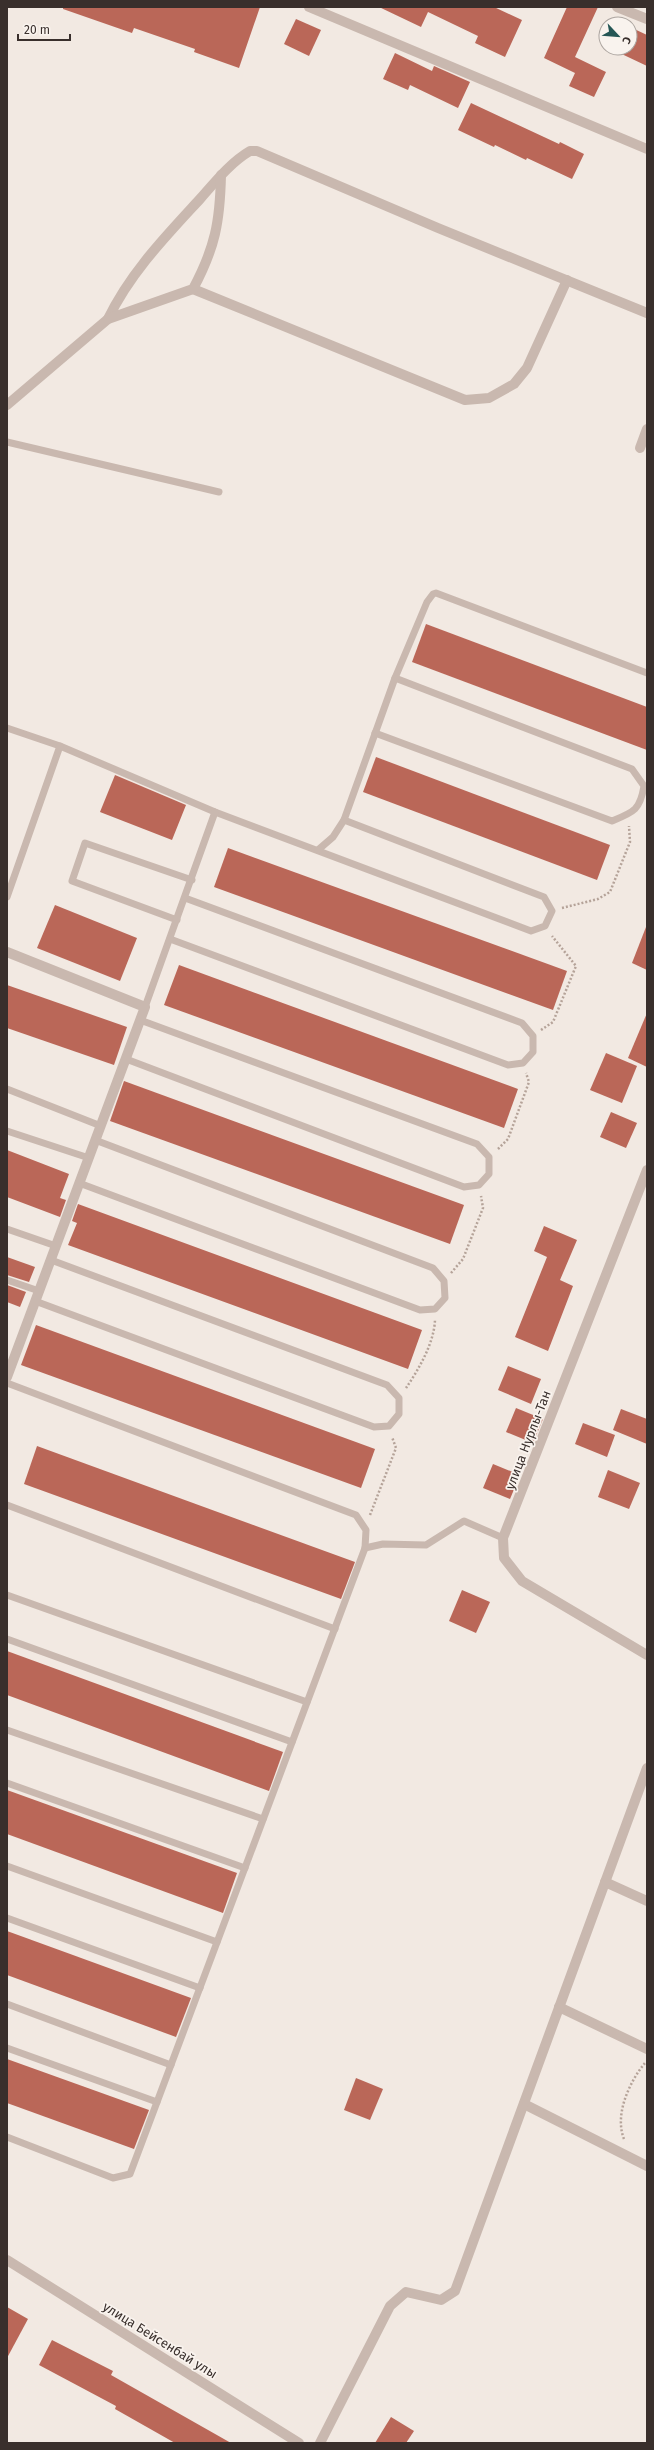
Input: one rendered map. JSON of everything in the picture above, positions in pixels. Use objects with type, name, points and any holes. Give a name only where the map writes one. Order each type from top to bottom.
[{"type":"street","points":[[309,7],[647,149]]},
{"type":"street","points":[[617,7],[647,19]]},
{"type":"street","points":[[108,319],[117,300],[158,244],[221,175],[244,154],[250,151],[257,151],[438,228],[647,314]]},
{"type":"street","points":[[193,289],[212,250],[220,213],[221,175]]},
{"type":"street","points":[[7,405],[108,319],[193,289],[465,400],[489,398],[514,384],[527,368],[567,280]]},
{"type":"street","points":[[640,448],[647,429]]},
{"type":"street","points":[[7,952],[145,1006],[51,1260],[10,1359],[7,1377]]},
{"type":"street","name":"улица Нурлы-Тан","points":[[647,1170],[504,1538],[504,1558],[522,1581],[647,1655]]},
{"type":"street","points":[[320,2443],[390,2306],[406,2292],[441,2300],[455,2291],[647,1768]]},
{"type":"street","points":[[605,1882],[647,1900]]},
{"type":"street","points":[[560,2007],[647,2049]]},
{"type":"street","points":[[524,2104],[647,2166]]},
{"type":"street","name":"улица Бейсенбай улы","points":[[7,2260],[299,2443]]},
{"type":"lane","points":[[7,442],[219,492]]},
{"type":"lane","points":[[318,850],[333,837],[344,820],[395,678],[430,596],[436,593],[647,673]]},
{"type":"lane","points":[[375,733],[612,821],[629,814],[641,803],[644,786],[632,769],[395,678]]},
{"type":"lane","points":[[7,728],[60,746],[215,812],[531,931],[545,926],[552,911],[544,897],[344,820]]},
{"type":"lane","points":[[7,897],[60,746]]},
{"type":"lane","points":[[145,1006],[186,898],[215,812]]},
{"type":"lane","points":[[177,920],[72,881],[86,843],[192,880]]},
{"type":"lane","points":[[170,939],[508,1065],[523,1063],[533,1052],[532,1036],[522,1022],[186,898]]},
{"type":"lane","points":[[126,1059],[464,1187],[479,1185],[489,1174],[489,1157],[477,1144],[140,1020]]},
{"type":"lane","points":[[7,1089],[101,1126]]},
{"type":"lane","points":[[7,1131],[89,1158]]},
{"type":"lane","points":[[80,1183],[420,1310],[435,1309],[445,1298],[444,1281],[433,1268],[95,1140]]},
{"type":"lane","points":[[7,1229],[56,1246]]},
{"type":"lane","points":[[7,1280],[37,1296],[374,1427],[389,1426],[399,1414],[399,1398],[387,1385],[51,1260]]},
{"type":"lane","points":[[7,1383],[356,1515],[365,1528],[365,1548],[130,2174],[113,2178],[7,2137]]},
{"type":"lane","points":[[7,1505],[335,1629]]},
{"type":"lane","points":[[365,1548],[383,1544],[426,1545],[464,1521],[504,1538]]},
{"type":"lane","points":[[7,1594],[307,1702]]},
{"type":"lane","points":[[7,1639],[292,1742]]},
{"type":"lane","points":[[7,1730],[263,1819]]},
{"type":"lane","points":[[7,1783],[245,1868]]},
{"type":"lane","points":[[7,1866],[217,1942]]},
{"type":"lane","points":[[7,1918],[200,1988]]},
{"type":"lane","points":[[7,2004],[171,2065]]},
{"type":"lane","points":[[7,2048],[157,2102]]},
{"type":"path","points":[[552,911],[598,898],[610,892],[630,842],[629,814]]},
{"type":"path","points":[[532,1036],[553,1022],[576,966],[545,926]]},
{"type":"path","points":[[489,1157],[508,1139],[530,1082],[523,1063]]},
{"type":"path","points":[[444,1281],[463,1259],[483,1208],[479,1185]]},
{"type":"path","points":[[399,1398],[418,1371],[434,1328],[435,1309]]},
{"type":"path","points":[[365,1528],[396,1448],[389,1426]]},
{"type":"path","points":[[631,2158],[622,2134],[623,2103],[634,2076],[647,2061]]},
{"type":"building","points":[[63,7],[260,7],[239,68],[194,52],[195,49],[134,28],[132,33],[63,9]]},
{"type":"building","points":[[379,7],[494,7],[522,20],[505,57],[475,43],[478,36],[428,12],[421,27]]},
{"type":"building","points":[[567,7],[598,7],[575,57],[606,72],[594,97],[569,86],[575,73],[544,58]]},
{"type":"building","points":[[296,19],[321,30],[309,56],[284,44]]},
{"type":"building","points":[[638,31],[647,35],[647,66],[626,56],[638,56]]},
{"type":"building","points":[[395,53],[432,71],[434,66],[470,82],[458,108],[410,85],[408,90],[383,79]]},
{"type":"building","points":[[471,103],[584,154],[572,179],[527,158],[526,160],[495,145],[494,147],[458,130]]},
{"type":"building","points":[[426,624],[647,707],[647,750],[412,662]]},
{"type":"building","points":[[376,757],[610,845],[597,880],[363,792]]},
{"type":"building","points":[[115,775],[186,805],[172,840],[100,812]]},
{"type":"building","points":[[228,848],[567,971],[553,1010],[214,887]]},
{"type":"building","points":[[55,905],[137,938],[120,981],[37,948]]},
{"type":"building","points":[[647,927],[647,970],[632,963]]},
{"type":"building","points":[[179,965],[518,1089],[504,1128],[164,1005]]},
{"type":"building","points":[[7,985],[127,1027],[114,1065],[7,1028]]},
{"type":"building","points":[[647,1013],[647,1067],[628,1058]]},
{"type":"building","points":[[606,1053],[637,1066],[622,1103],[590,1090]]},
{"type":"building","points":[[124,1081],[464,1205],[450,1244],[110,1121]]},
{"type":"building","points":[[611,1112],[637,1123],[626,1148],[600,1137]]},
{"type":"building","points":[[7,1150],[69,1174],[60,1198],[66,1200],[60,1217],[7,1197]]},
{"type":"building","points":[[78,1204],[422,1330],[408,1369],[68,1245],[77,1223],[72,1221]]},
{"type":"building","points":[[544,1226],[577,1240],[560,1280],[573,1286],[548,1351],[515,1337],[547,1257],[534,1251]]},
{"type":"building","points":[[7,1257],[35,1267],[29,1282],[7,1275]]},
{"type":"building","points":[[7,1285],[26,1292],[20,1307],[7,1302]]},
{"type":"building","points":[[36,1325],[375,1449],[361,1488],[21,1365]]},
{"type":"building","points":[[508,1366],[541,1379],[531,1404],[498,1390]]},
{"type":"building","points":[[516,1408],[543,1419],[533,1443],[506,1432]]},
{"type":"building","points":[[621,1409],[647,1419],[647,1444],[613,1430]]},
{"type":"building","points":[[583,1423],[615,1435],[607,1457],[575,1444]]},
{"type":"building","points":[[37,1446],[355,1562],[341,1599],[24,1484]]},
{"type":"building","points":[[493,1464],[520,1475],[510,1499],[483,1488]]},
{"type":"building","points":[[608,1470],[640,1483],[629,1509],[598,1497]]},
{"type":"building","points":[[462,1590],[490,1602],[476,1633],[449,1621]]},
{"type":"building","points":[[7,1651],[283,1752],[269,1791],[7,1695]]},
{"type":"building","points":[[7,1790],[237,1873],[223,1913],[7,1834]]},
{"type":"building","points":[[7,1931],[191,1998],[176,2037],[7,1975]]},
{"type":"building","points":[[7,2059],[149,2110],[134,2149],[7,2103]]},
{"type":"building","points":[[356,2078],[383,2089],[370,2120],[344,2110]]},
{"type":"building","points":[[7,2307],[28,2319],[7,2358]]},
{"type":"building","points":[[52,2340],[113,2371],[111,2375],[231,2443],[175,2443],[115,2409],[116,2406],[39,2365]]},
{"type":"building","points":[[391,2417],[414,2431],[406,2443],[375,2443]]}]
